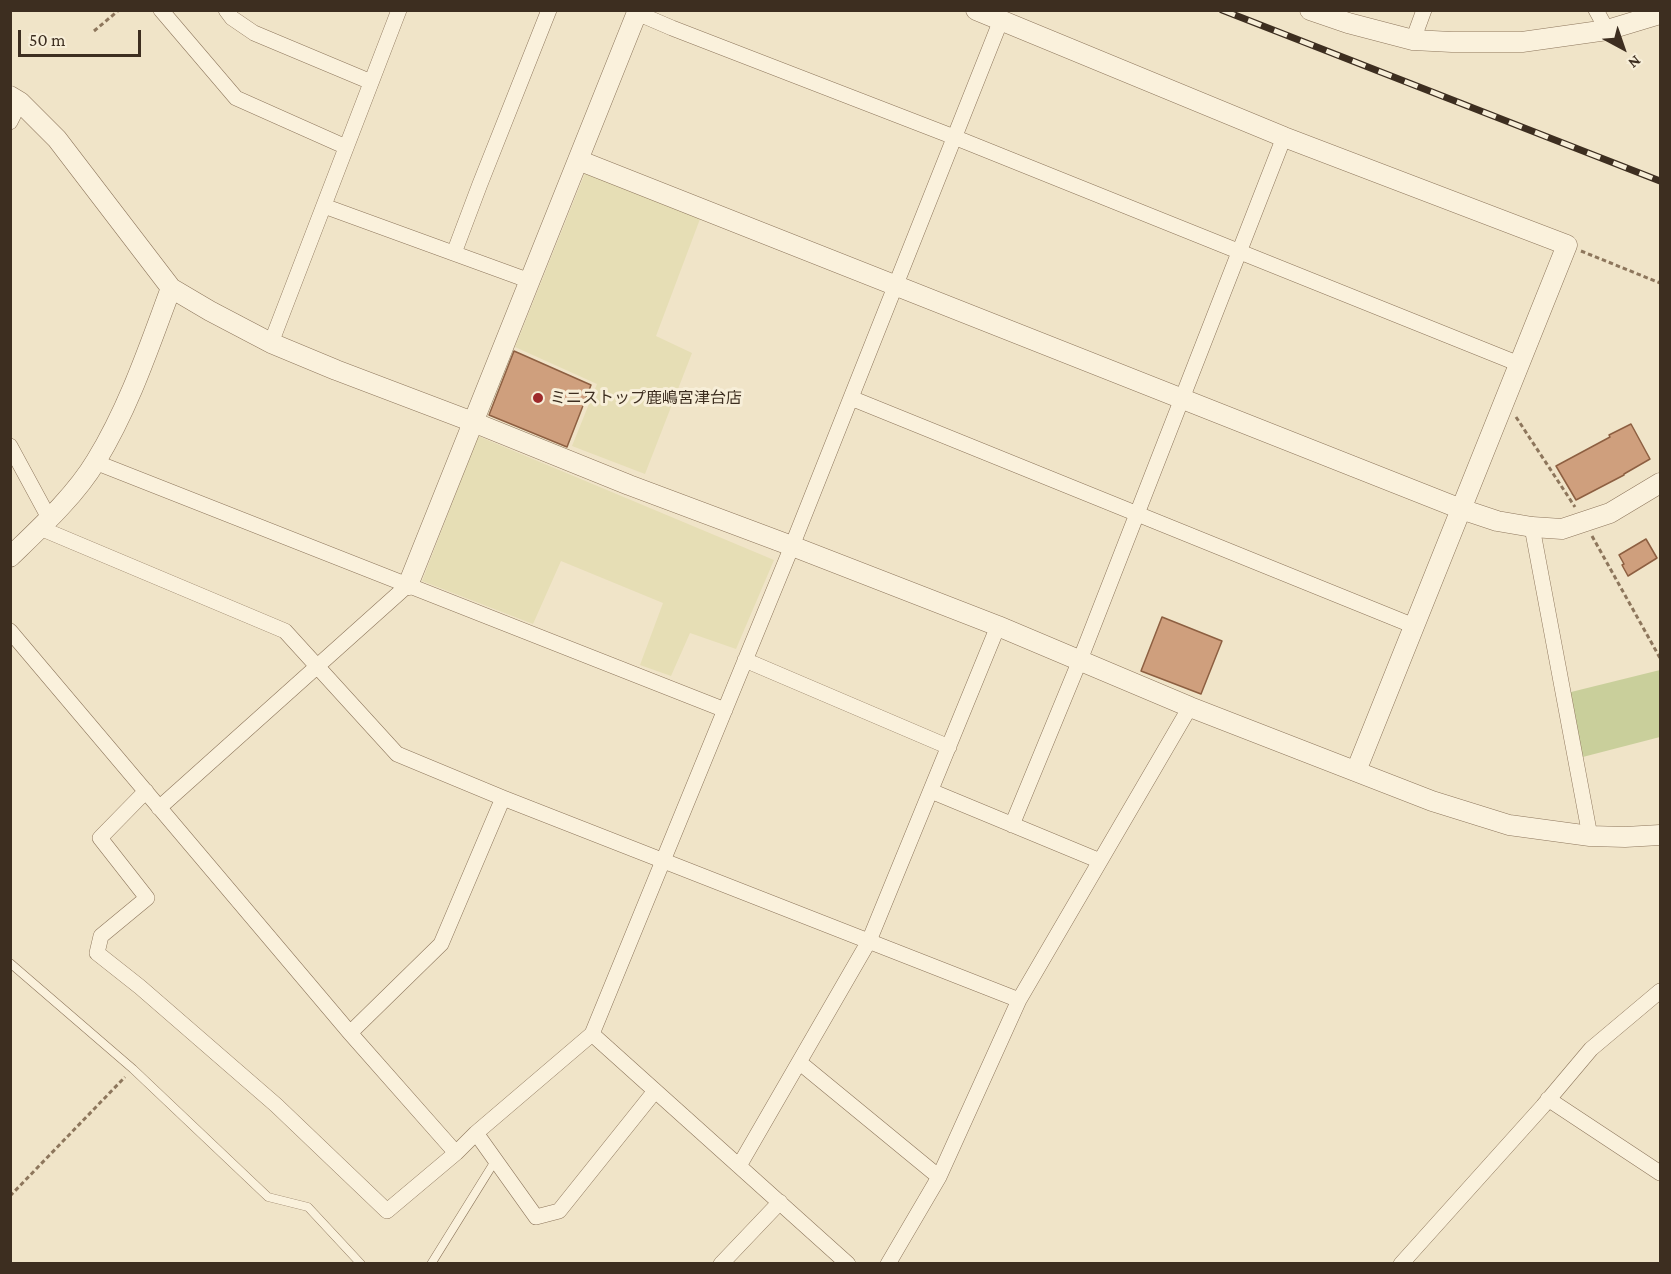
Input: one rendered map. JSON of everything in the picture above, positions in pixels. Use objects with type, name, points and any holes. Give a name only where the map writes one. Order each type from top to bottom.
[{"type":"street","points":[[161,10],[236,98],[346,147]]},
{"type":"street","points":[[226,10],[232,18],[254,33],[371,82]]},
{"type":"street","points":[[271,343],[399,10]]},
{"type":"street","points":[[454,254],[549,10]]},
{"type":"street","points":[[976,10],[1284,137],[1567,245],[1356,771]]},
{"type":"street","points":[[1310,10],[1348,23],[1413,39],[1452,42],[1522,42],[1607,30],[1660,14]]},
{"type":"street","points":[[1413,39],[1424,10]]},
{"type":"street","points":[[1596,10],[1607,30]]},
{"type":"street","points":[[159,808],[408,585],[638,12],[672,28],[954,137],[1519,364]]},
{"type":"street","points":[[146,791],[100,838],[147,898],[101,936],[97,953],[140,987],[276,1105],[387,1210],[592,1034],[792,546],[1001,20]]},
{"type":"street","points":[[10,122],[15,99]]},
{"type":"street","points":[[15,99],[57,139],[171,288],[271,343],[629,485],[998,626],[1190,707],[1432,801],[1509,825],[1590,836],[1660,835]]},
{"type":"street","points":[[1012,825],[1080,660],[1284,137]]},
{"type":"street","points":[[578,160],[1461,509],[1497,521],[1562,529],[1610,513],[1660,483]]},
{"type":"street","points":[[324,206],[530,281]]},
{"type":"street","points":[[10,557],[76,488],[95,462],[126,405],[171,288]]},
{"type":"street","points":[[850,398],[1414,626]]},
{"type":"street","points":[[10,446],[44,523],[285,631],[398,754],[503,798],[1019,1000]]},
{"type":"street","points":[[95,462],[724,710]]},
{"type":"street","points":[[1532,527],[1590,836]]},
{"type":"street","points":[[739,1166],[869,941],[998,626]]},
{"type":"street","points":[[10,631],[350,1033],[456,1153]]},
{"type":"street","points":[[745,660],[949,747]]},
{"type":"street","points":[[888,1263],[939,1177],[1019,1000],[1190,707]]},
{"type":"street","points":[[931,791],[1100,861]]},
{"type":"street","points":[[350,1033],[441,945],[503,798]]},
{"type":"street","points":[[1401,1263],[1591,1049],[1660,991]]},
{"type":"street","points":[[592,1034],[848,1263]]},
{"type":"street","points":[[800,1062],[939,1177]]},
{"type":"street","points":[[476,1133],[536,1217],[559,1211],[655,1091]]},
{"type":"street","points":[[1548,1099],[1660,1173]]},
{"type":"street","points":[[721,1263],[780,1202]]},
{"type":"lane","points":[[10,963],[133,1069],[268,1197],[308,1207],[361,1263]]},
{"type":"lane","points":[[431,1263],[495,1161]]},
{"type":"path","points":[[94,31],[119,10]]},
{"type":"path","points":[[1567,245],[1660,283]]},
{"type":"path","points":[[1505,400],[1584,522],[1660,658]]},
{"type":"path","points":[[10,1196],[133,1069]]},
{"type":"shaded area","points":[[585,173],[700,219],[656,336],[692,353],[645,474],[572,446],[597,384],[515,347]]},
{"type":"shaded area","points":[[478,436],[774,560],[736,649],[690,633],[671,676],[640,665],[663,603],[561,561],[533,624],[422,581]]},
{"type":"green space","points":[[1660,670],[1660,737],[1575,759],[1563,694]]},
{"type":"building","name":"ミニストップ鹿嶋宮津台店","points":[[514,351],[591,385],[567,447],[489,415]]},
{"type":"building","points":[[1631,424],[1650,459],[1576,500],[1556,466]]},
{"type":"building","points":[[1646,539],[1657,558],[1628,576],[1619,555]]},
{"type":"building","points":[[1162,617],[1222,641],[1201,694],[1141,671]]},
{"type":"railway","points":[[1222,10],[1660,181]]},
{"type":"place","name":"ミニストップ鹿嶋宮津台店","points":[[538,398]]}]
